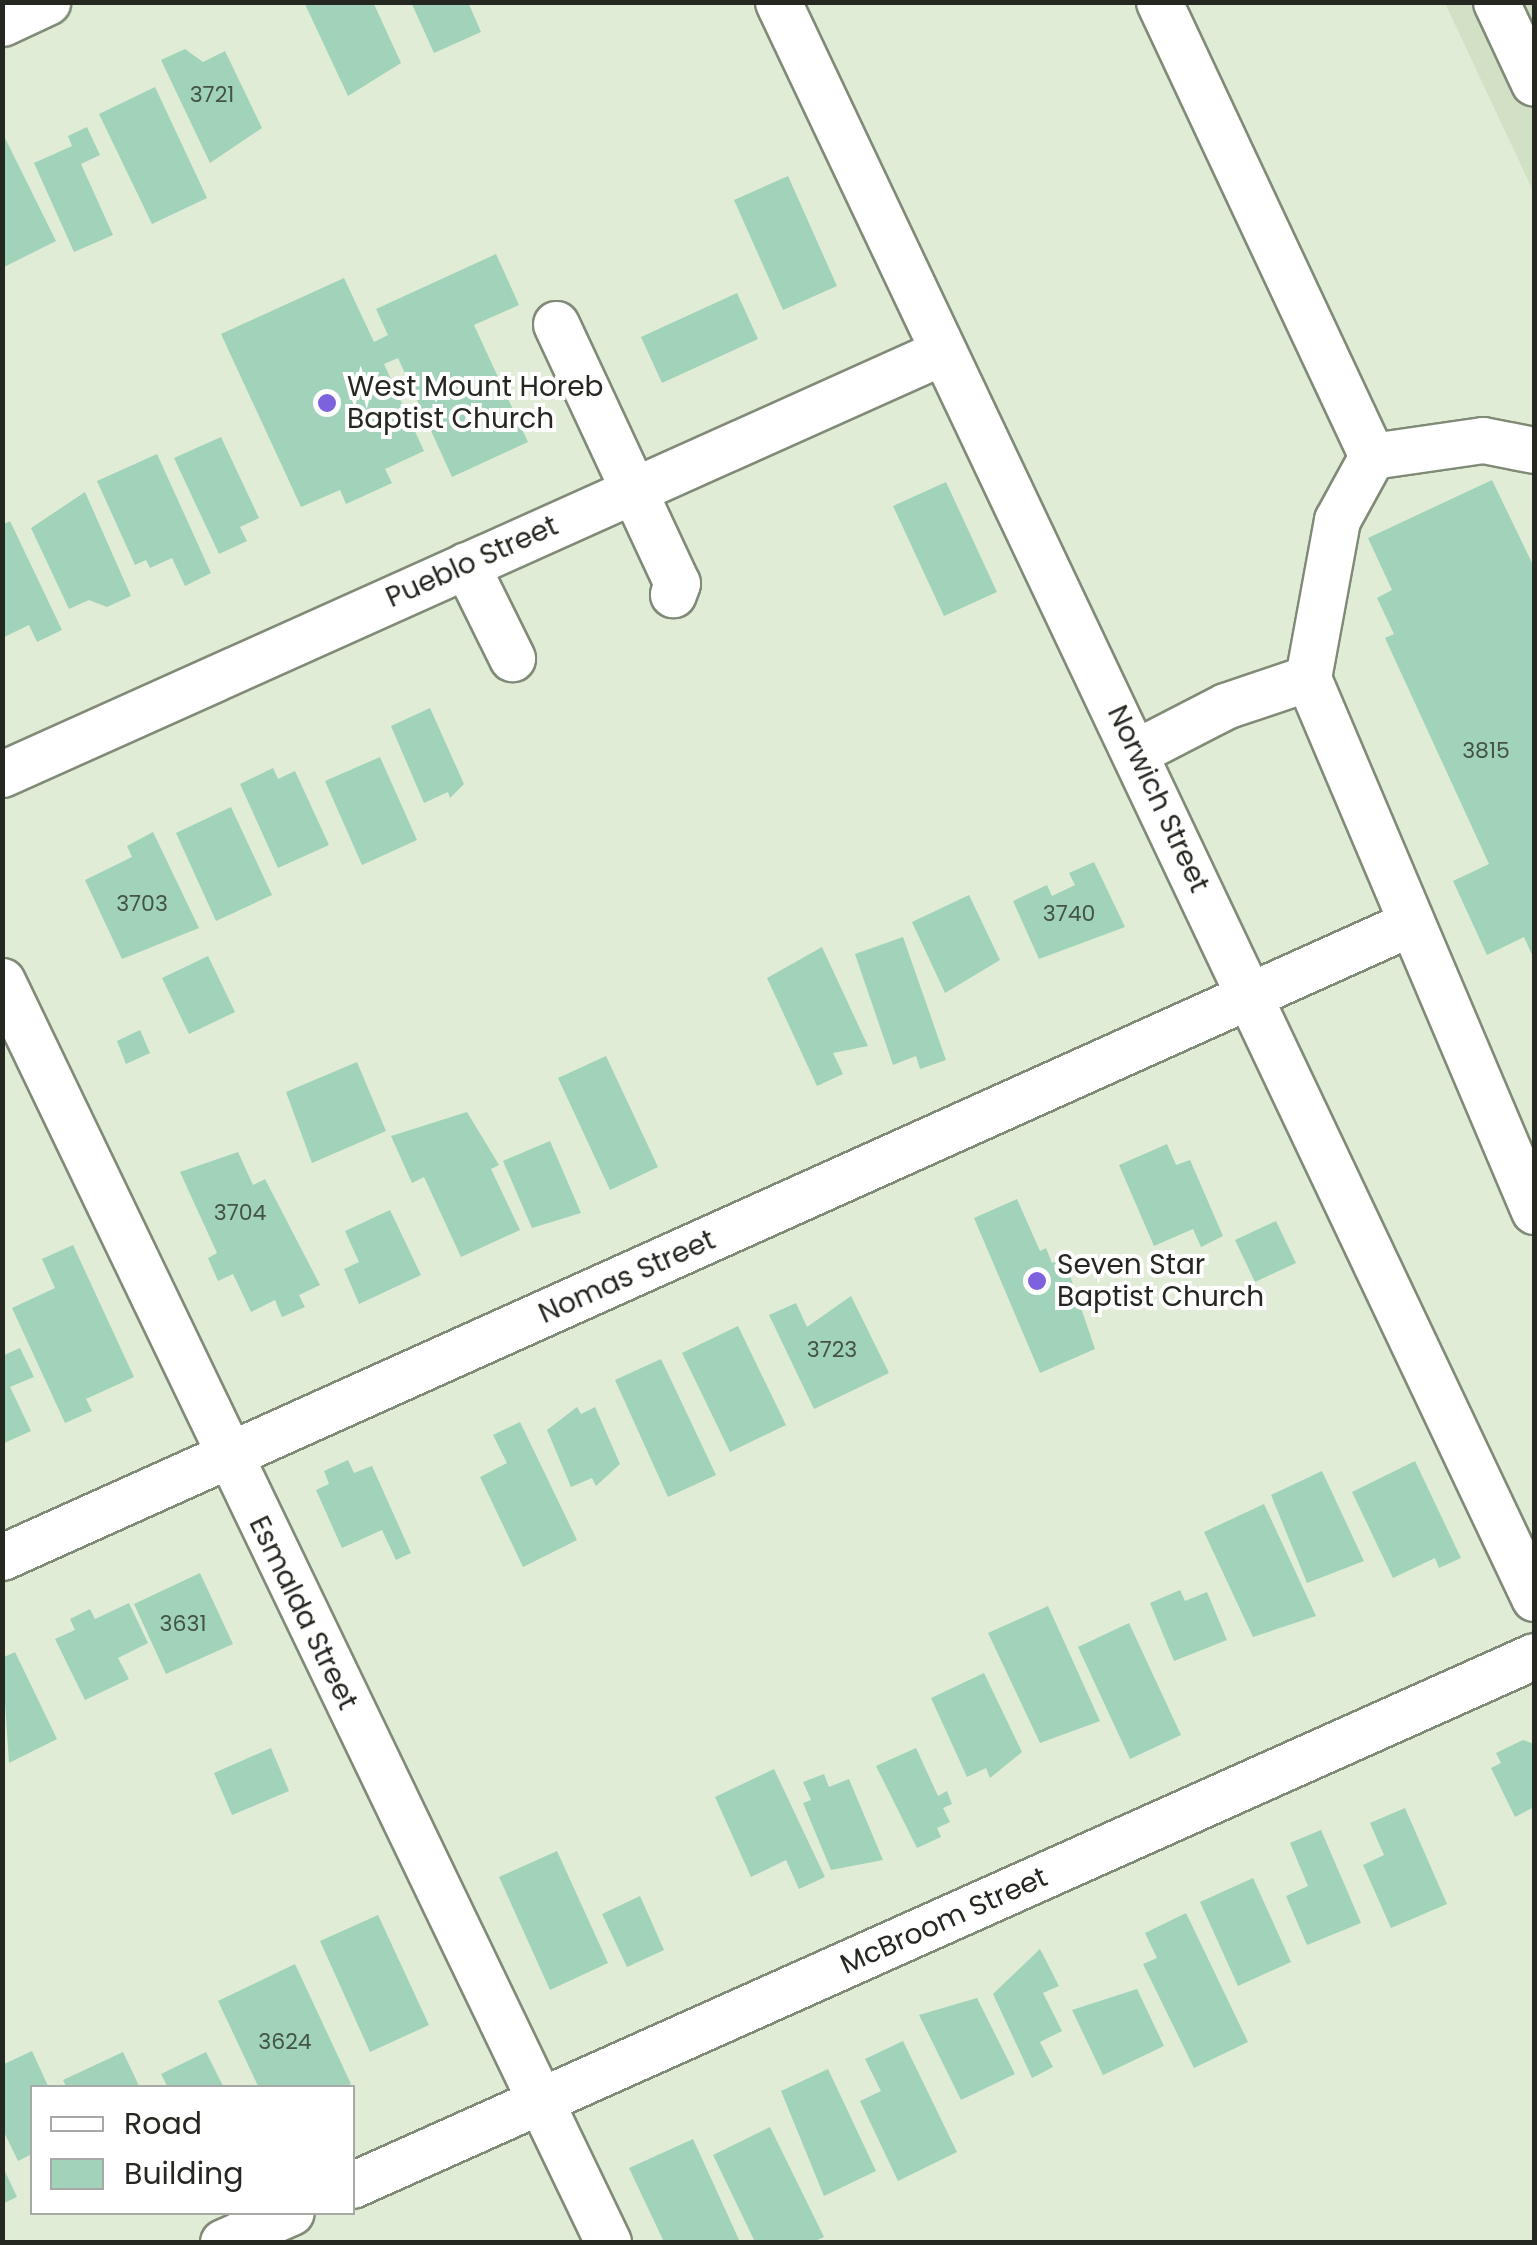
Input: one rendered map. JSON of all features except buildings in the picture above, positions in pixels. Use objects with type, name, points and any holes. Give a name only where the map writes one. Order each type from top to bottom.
[{"type":"street","points":[[2,23],[47,2]]},
{"type":"street","name":"Norwich Street","points":[[778,2],[1534,1598]]},
{"type":"street","points":[[1158,2],[1372,456]]},
{"type":"street","points":[[1496,2],[1534,83]]},
{"type":"street","points":[[556,324],[677,582],[673,594]]},
{"type":"street","name":"Pueblo Street","points":[[2,774],[942,352]]},
{"type":"street","points":[[1372,456],[1483,440],[1534,450]]},
{"type":"street","points":[[1372,456],[1337,520],[1308,678],[1406,924],[1534,1211]]},
{"type":"street","points":[[466,564],[512,658]]},
{"type":"street","points":[[1136,752],[1224,706],[1308,678]]},
{"type":"street","name":"Nomas Street","points":[[2,1556],[1406,924]]},
{"type":"street","name":"Esmalda Street","points":[[2,982],[227,1457],[608,2242]]},
{"type":"street","name":"McBroom Street","points":[[355,2184],[1534,1656]]},
{"type":"street","points":[[223,2242],[284,2215]]},
{"type":"shaded area","points":[[1445,3],[1534,3],[1534,193]]},
{"type":"place","name":"West Mount Horeb Baptist Church","points":[[327,403]]},
{"type":"place","name":"Seven Star Baptist Church","points":[[1037,1281]]}]
